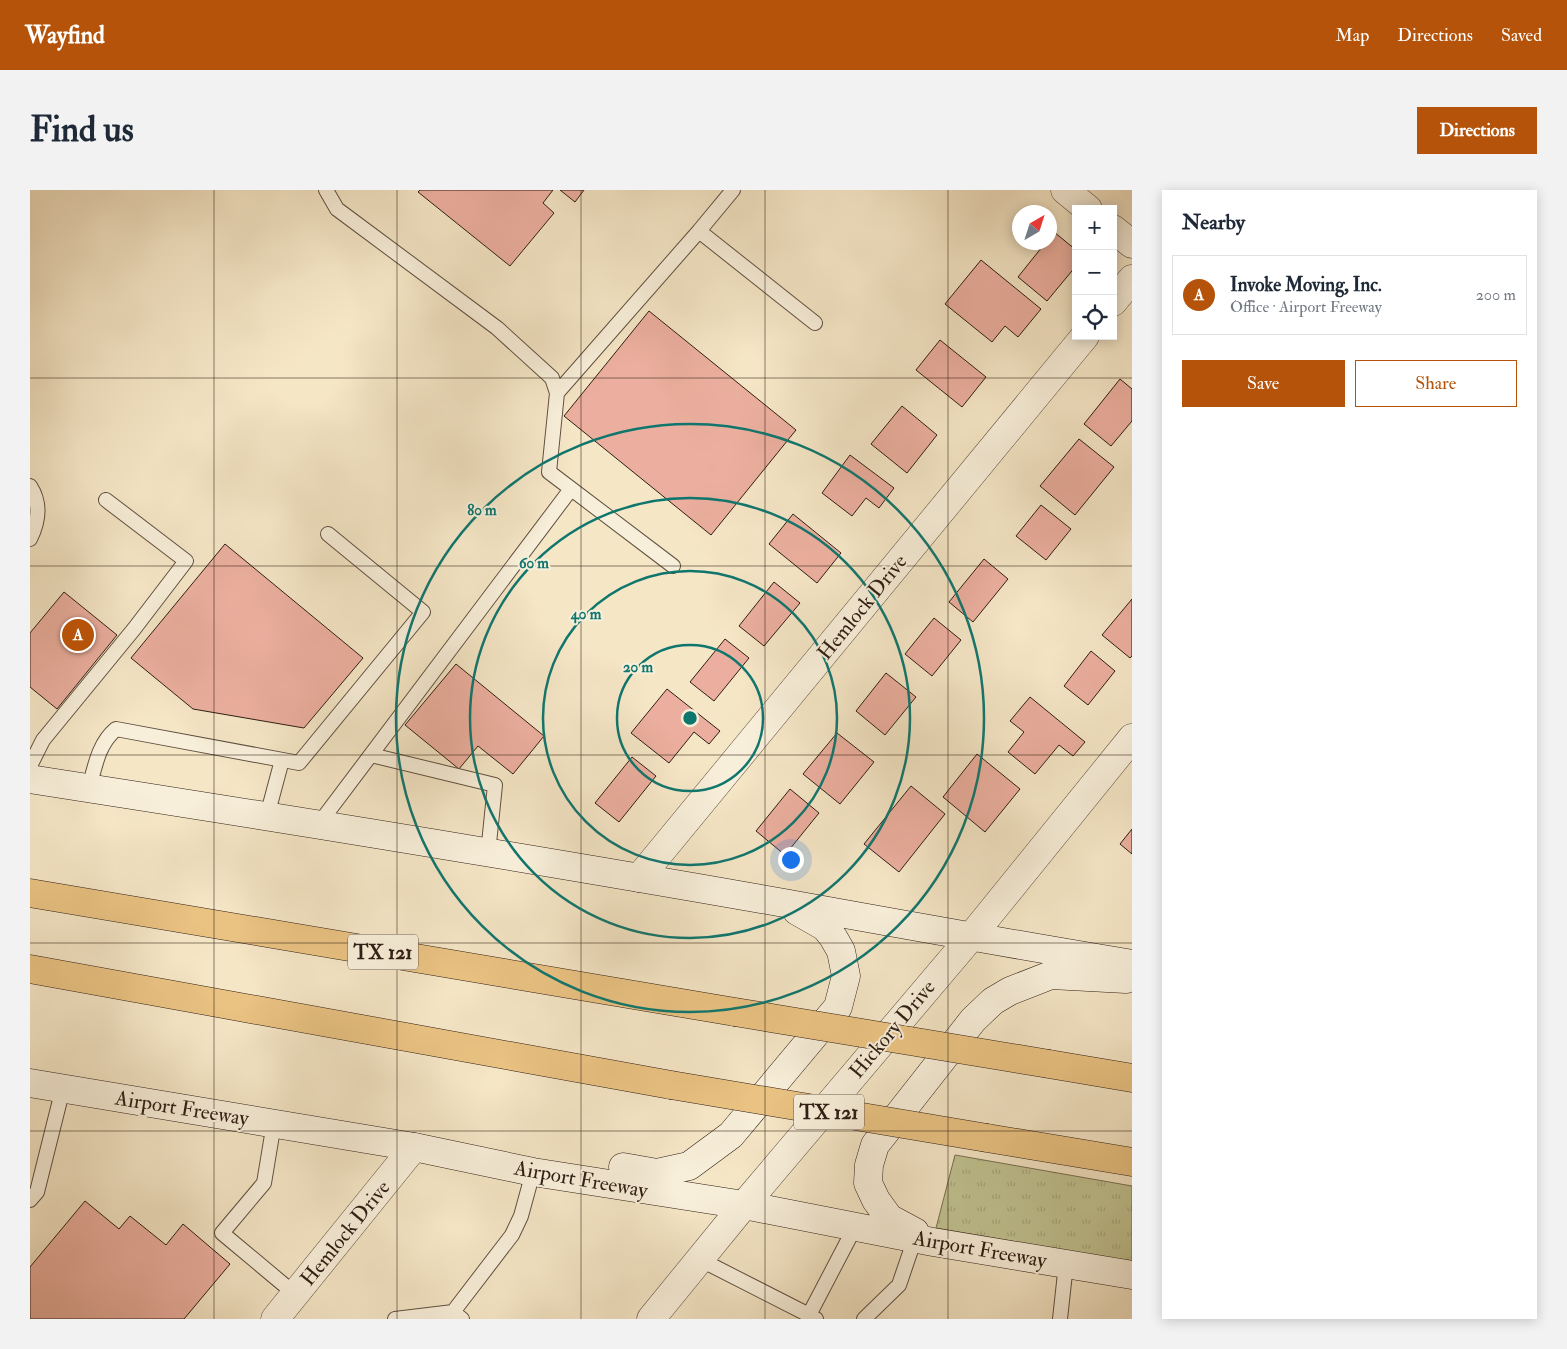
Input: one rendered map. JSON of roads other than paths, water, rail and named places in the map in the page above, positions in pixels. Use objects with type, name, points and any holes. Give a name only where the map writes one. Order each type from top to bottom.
[{"type":"highway","name":"TX 121","points":[[30,893],[1132,1078]]},
{"type":"highway","name":"TX 121","points":[[30,970],[671,1085],[1132,1162]]},
{"type":"main road","points":[[1065,190],[1083,205]]},
{"type":"main road","points":[[1117,232],[1132,244]]},
{"type":"main road","points":[[1117,297],[1132,280]]},
{"type":"main road","name":"Hemlock Drive","points":[[639,878],[1082,340]]},
{"type":"main road","name":"Hickory Drive","points":[[651,1319],[744,1205],[970,938],[1132,738]]},
{"type":"main road","points":[[30,779],[639,878],[970,938],[1132,964]]},
{"type":"main road","points":[[533,1172],[560,1158],[657,1173],[689,1166],[731,1135],[838,1007],[846,976],[840,951],[825,927],[784,903]]},
{"type":"main road","points":[[924,1240],[889,1218],[876,1200],[868,1183],[869,1165],[875,1145],[973,1020],[993,1001],[1010,991],[1051,975],[1132,979]]},
{"type":"main road","name":"Airport Freeway","points":[[30,1083],[414,1147],[533,1172],[744,1205],[924,1240],[1132,1275]]},
{"type":"main road","name":"Hemlock Drive","points":[[275,1319],[414,1147]]},
{"type":"lane","points":[[326,190],[337,209],[497,328],[552,378],[557,393],[549,472],[673,566]]},
{"type":"lane","points":[[557,393],[733,190]]},
{"type":"lane","points":[[699,231],[815,323]]},
{"type":"lane","points":[[30,486],[34,492],[38,512],[30,539]]},
{"type":"lane","points":[[318,825],[571,489]]},
{"type":"lane","points":[[30,766],[43,740],[134,629],[186,561],[106,500]]},
{"type":"lane","points":[[89,788],[101,746],[107,736],[116,729],[299,763],[424,612],[328,534]]},
{"type":"lane","points":[[371,755],[495,786],[488,853]]},
{"type":"lane","points":[[266,816],[282,760]]},
{"type":"lane","points":[[30,1200],[37,1192],[63,1088]]},
{"type":"lane","points":[[274,1123],[264,1183],[222,1233],[295,1294]]},
{"type":"lane","points":[[395,1319],[457,1315],[512,1234],[521,1216],[533,1172]]},
{"type":"lane","points":[[701,1260],[813,1317],[855,1227]]},
{"type":"lane","points":[[864,1319],[899,1285],[924,1240]]},
{"type":"lane","points":[[1060,1319],[1066,1264]]},
{"type":"place","name":"Invoke Moving, Inc.","points":[[78,635]]}]
